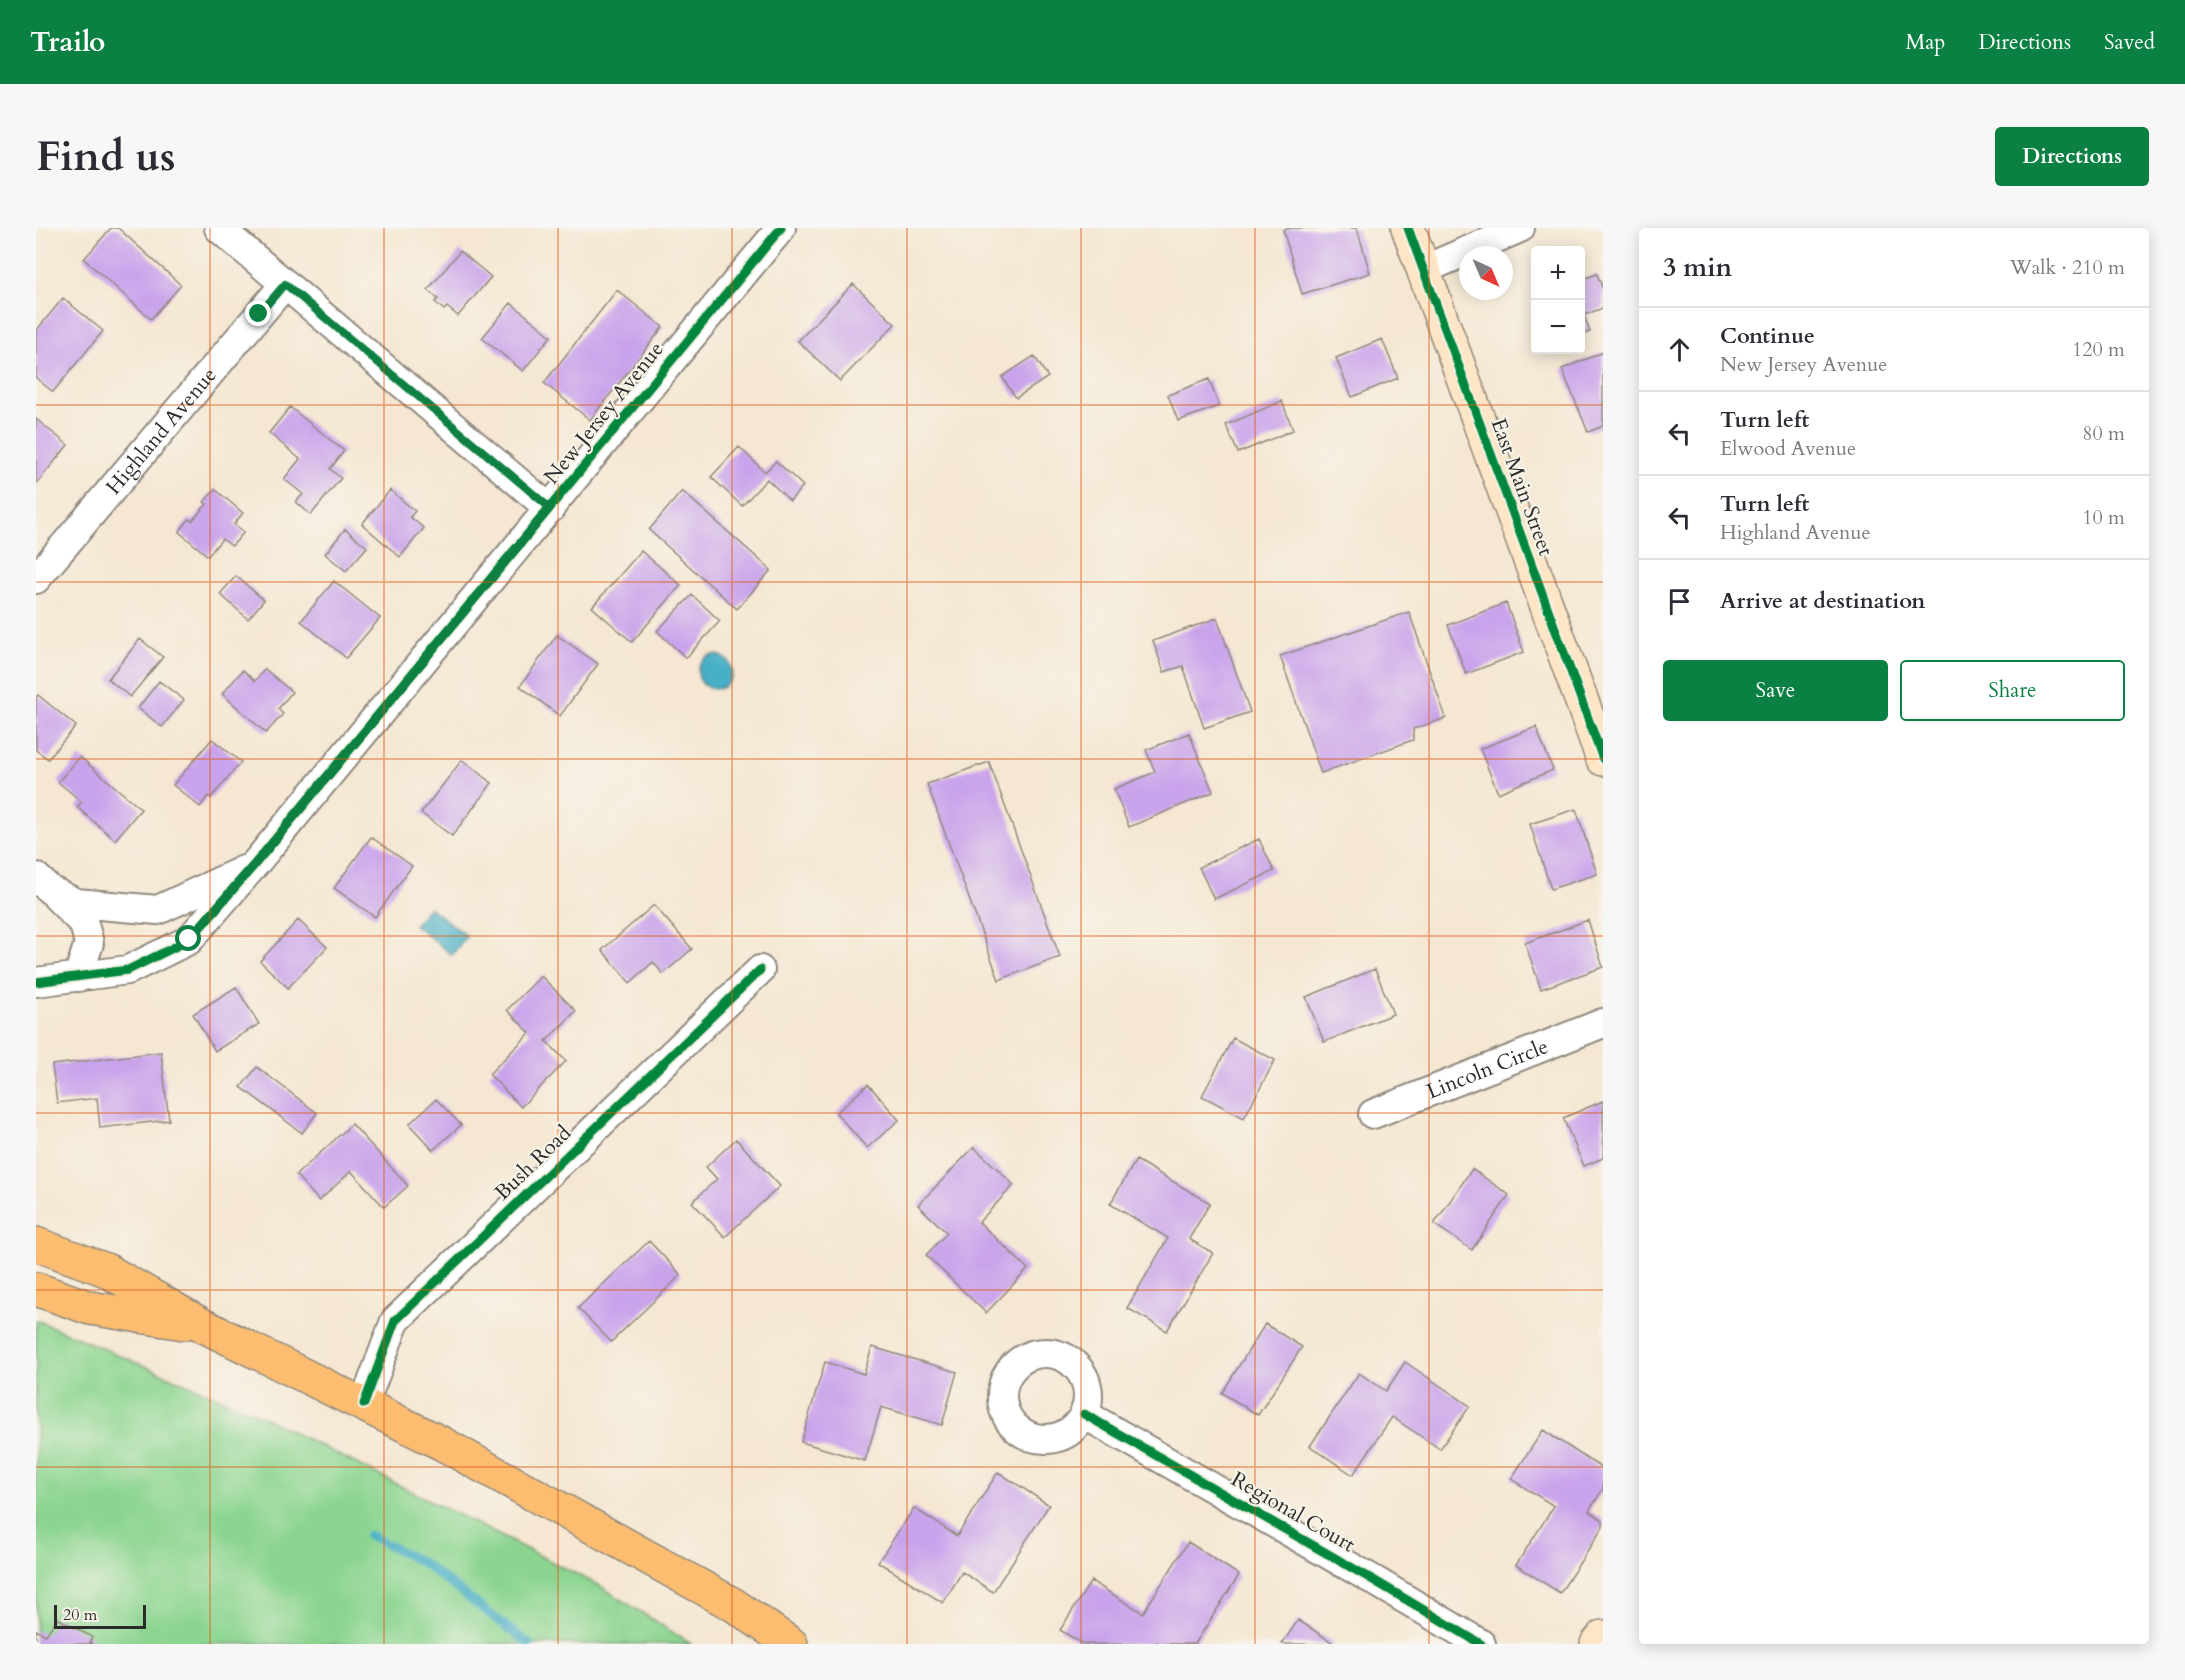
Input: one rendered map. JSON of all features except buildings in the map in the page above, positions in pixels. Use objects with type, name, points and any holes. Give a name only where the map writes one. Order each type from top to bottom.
[{"type":"highway","points":[[36,1244],[106,1270],[204,1326],[364,1404],[638,1551],[734,1605],[792,1644]]},
{"type":"highway","points":[[36,1289],[90,1308],[204,1326]]},
{"type":"street","points":[[219,228],[550,508]]},
{"type":"street","name":"New Jersey Avenue","points":[[36,982],[128,970],[189,939],[254,865],[781,228]]},
{"type":"street","name":"East Main Street","points":[[1408,228],[1603,759]]},
{"type":"street","points":[[1423,270],[1520,228]]},
{"type":"street","name":"Highland Avenue","points":[[36,579],[285,284]]},
{"type":"street","name":"New Jersey Avenue","points":[[43,883],[76,903],[158,910],[254,865]]},
{"type":"street","name":"New Jersey Avenue","points":[[43,883],[84,924],[89,943],[78,977]]},
{"type":"street","name":"Bush Road","points":[[364,1404],[395,1321],[760,970]]},
{"type":"street","name":"Lincoln Circle","points":[[1373,1114],[1603,1023]]},
{"type":"street","name":"Regional Court","points":[[1084,1414],[1481,1644]]},
{"type":"street","points":[[1597,1644],[1603,1637]]},
{"type":"green space","points":[[36,1320],[253,1412],[600,1586],[691,1644],[36,1644]]},
{"type":"water","points":[[715,655],[727,660],[732,672],[727,684],[715,689],[703,684],[698,672],[703,660]]},
{"type":"water","points":[[429,907],[467,936],[452,955],[414,925]]},
{"type":"waterway","points":[[369,1535],[423,1563],[529,1644]]},
{"type":"cycle path","points":[[36,982],[128,970],[189,940],[254,865],[781,228]]},
{"type":"cycle path","points":[[1408,228],[1603,759]]},
{"type":"cycle path","points":[[364,1404],[395,1321],[760,970]]},
{"type":"cycle path","points":[[1084,1414],[1481,1644]]},
{"type":"route","points":[[189,939],[254,865],[550,508],[285,284],[259,314]]}]
